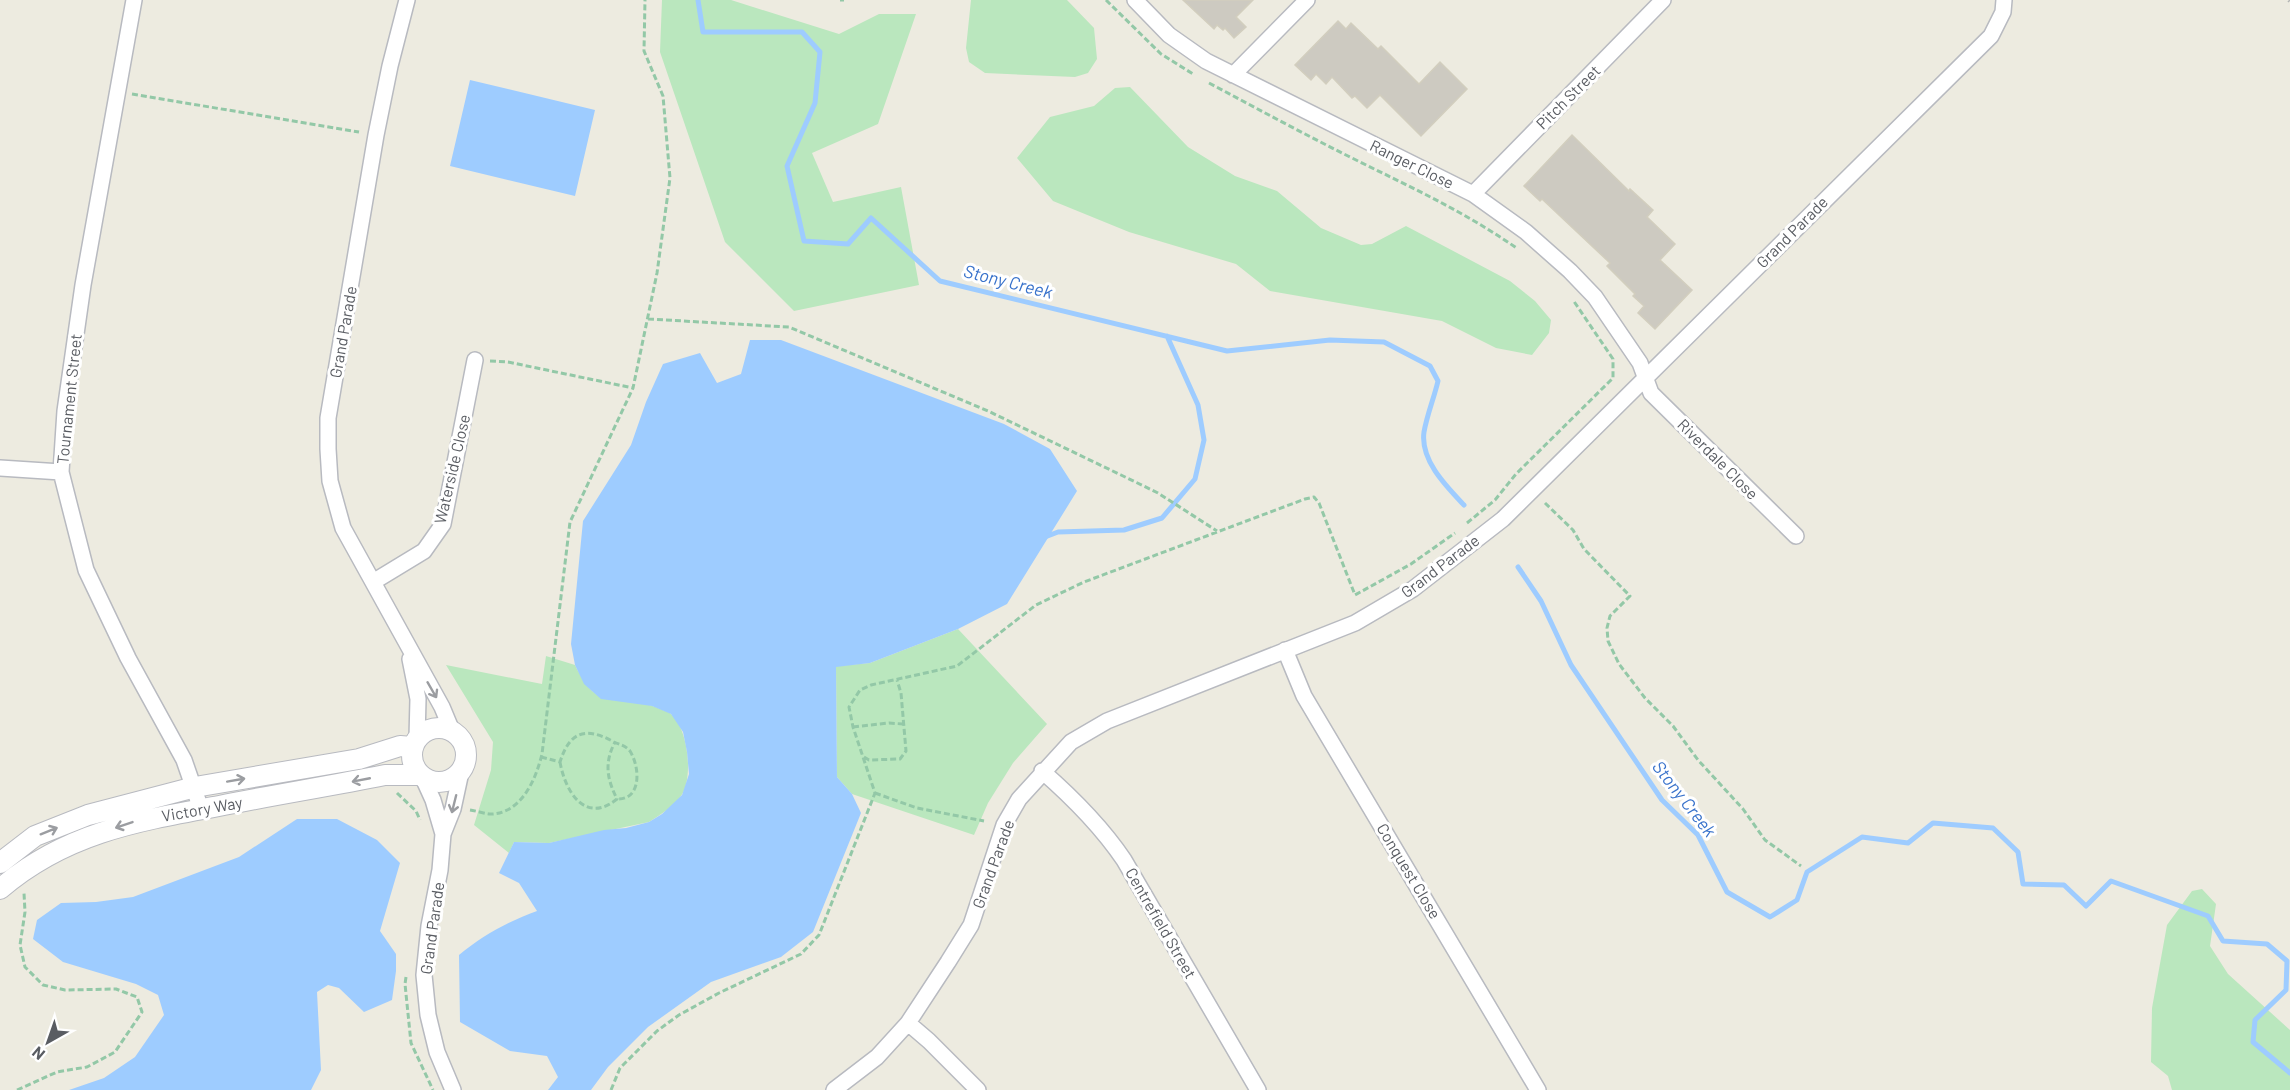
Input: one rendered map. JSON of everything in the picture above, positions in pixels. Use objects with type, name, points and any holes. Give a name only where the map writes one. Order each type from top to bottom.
[{"type":"street","name":"Tournament Street","points":[[134,0],[78,320],[65,411],[61,472],[86,570],[128,658],[184,760],[201,809]]},
{"type":"street","name":"Grand Parade","points":[[407,0],[376,135],[328,418],[330,481],[340,518],[352,545],[442,707],[452,731]]},
{"type":"street","name":"Ranger Close","points":[[1135,0],[1169,35],[1206,61],[1473,194],[1526,232],[1595,297],[1640,363],[1646,379]]},
{"type":"street","points":[[1233,75],[1307,0]]},
{"type":"street","name":"Pitch Street","points":[[1473,194],[1663,0]]},
{"type":"street","name":"Grand Parade","points":[[834,1090],[877,1057],[908,1023],[971,925],[1004,825],[1019,800],[1042,771],[1071,742],[1107,721],[1355,623],[1413,590],[1503,519],[1990,36],[2003,12],[2004,0]]},
{"type":"street","name":"Waterside Close","points":[[373,582],[424,551],[443,524],[476,360]]},
{"type":"street","name":"Riverdale Close","points":[[1646,379],[1652,393],[1796,536]]},
{"type":"street","points":[[0,468],[61,472]]},
{"type":"street","name":"Grand Parade","points":[[409,650],[418,699],[415,742]]},
{"type":"street","name":"Conquest Close","points":[[1285,650],[1304,696],[1538,1090]]},
{"type":"street","points":[[433,728],[452,731],[459,736],[466,754],[461,772],[445,782],[435,782],[421,777],[413,766],[415,742],[433,728]]},
{"type":"street","name":"Victory Way","points":[[0,863],[35,836],[88,815],[195,787],[359,759],[415,742]]},
{"type":"street","name":"Centrefield Street","points":[[1042,771],[1106,833],[1258,1090]]},
{"type":"street","name":"Grand Parade","points":[[453,1090],[437,1052],[428,1015],[424,975],[429,926],[440,870],[443,834],[453,808],[461,772]]},
{"type":"street","name":"Victory Way","points":[[8,892],[23,869],[74,842],[136,821],[385,775],[421,777]]},
{"type":"street","name":"Grand Parade","points":[[421,777],[433,800],[443,834]]},
{"type":"street","points":[[908,1023],[937,1048],[978,1090]]},
{"type":"path","points":[[469,810],[491,814],[510,809],[527,792],[536,775],[541,757],[570,522],[633,388],[648,319],[657,273],[670,178],[663,96],[644,51],[645,0]]},
{"type":"path","points":[[1106,0],[1161,54],[1197,77]]},
{"type":"path","points":[[1206,82],[1348,156],[1442,201],[1524,253]]},
{"type":"path","points":[[117,92],[376,135]]},
{"type":"path","points":[[611,1090],[620,1068],[657,1031],[679,1015],[719,993],[801,954],[819,935],[875,794],[853,727],[849,707],[860,690],[870,685],[957,666],[1036,605],[1084,582],[1314,497],[1319,503],[1355,595],[1412,564],[1461,529],[1495,500],[1516,474],[1613,378],[1613,359],[1572,299]]},
{"type":"path","points":[[648,319],[789,327],[988,411],[1158,493],[1217,531]]},
{"type":"path","points":[[476,360],[508,362],[633,388]]},
{"type":"path","points":[[1545,503],[1573,530],[1584,549],[1630,596],[1610,616],[1607,628],[1608,642],[1619,664],[1698,760],[1743,809],[1765,840],[1801,866]]},
{"type":"path","points":[[862,756],[869,760],[900,759],[906,752],[901,693],[897,679]]},
{"type":"path","points":[[853,727],[889,723],[903,724]]},
{"type":"path","points":[[594,732],[623,745],[630,752],[637,773],[635,789],[631,796],[617,799],[608,806],[599,809],[586,807],[575,799],[567,786],[560,762],[571,740],[582,733],[594,732]]},
{"type":"path","points":[[615,742],[609,753],[607,766],[609,783],[617,799]]},
{"type":"path","points":[[541,757],[560,762]]},
{"type":"path","points":[[388,792],[397,793],[416,811],[420,821]]},
{"type":"path","points":[[875,794],[917,808],[984,821]]},
{"type":"path","points":[[8,892],[23,888],[25,912],[20,945],[25,967],[43,985],[65,990],[117,989],[137,997],[142,1012],[115,1052],[87,1067],[57,1072],[17,1090]]},
{"type":"path","points":[[407,974],[405,984],[411,1043],[433,1090]]},
{"type":"green space","points":[[662,0],[731,0],[839,34],[879,14],[916,14],[878,124],[812,153],[833,202],[901,187],[919,285],[794,311],[725,242],[660,52]]},
{"type":"green space","points":[[971,0],[1067,0],[1094,28],[1097,59],[1088,73],[1075,77],[985,73],[969,62],[966,48]]},
{"type":"green space","points":[[1130,87],[1188,147],[1235,176],[1277,191],[1321,228],[1361,245],[1372,244],[1406,226],[1510,281],[1535,301],[1551,320],[1549,333],[1532,355],[1496,348],[1442,321],[1270,291],[1236,264],[1129,232],[1053,201],[1017,158],[1050,117],[1094,106],[1115,88]]},
{"type":"green space","points":[[958,629],[1047,724],[1013,763],[988,803],[974,835],[852,794],[837,777],[836,666],[870,663]]},
{"type":"green space","points":[[546,656],[575,665],[584,681],[601,697],[643,703],[671,714],[682,730],[685,741],[687,778],[685,788],[678,800],[649,822],[549,843],[514,842],[509,853],[474,825],[491,770],[493,742],[446,665],[542,684]]},
{"type":"green space","points":[[2202,889],[2216,904],[2210,946],[2228,974],[2290,1030],[2290,1090],[2172,1090],[2168,1076],[2151,1062],[2152,1008],[2167,925],[2192,891]]},
{"type":"water","points":[[470,80],[595,110],[575,196],[450,166]]},
{"type":"water","points":[[750,340],[781,340],[1004,424],[1050,449],[1077,491],[1007,604],[958,629],[870,663],[836,667],[837,777],[852,794],[861,813],[813,932],[781,957],[711,982],[648,1027],[608,1067],[591,1090],[548,1090],[558,1077],[547,1056],[510,1051],[460,1022],[459,955],[496,930],[537,911],[519,883],[499,873],[514,842],[549,843],[649,822],[662,814],[682,795],[689,774],[687,752],[683,732],[671,714],[652,706],[601,699],[584,684],[575,665],[571,644],[583,521],[631,445],[646,402],[663,364],[700,353],[717,383],[741,374]]},
{"type":"water","points":[[297,819],[337,819],[377,840],[400,863],[380,931],[396,954],[392,1000],[364,1012],[339,988],[328,985],[317,992],[321,1070],[311,1090],[69,1090],[104,1078],[135,1057],[164,1015],[158,995],[136,984],[63,962],[33,939],[37,920],[61,903],[96,902],[133,897],[239,857]]},
{"type":"building","points":[[1183,0],[1253,0],[1236,17],[1246,27],[1234,38],[1225,28],[1223,30],[1217,25],[1214,29]]},
{"type":"building","points":[[1338,21],[1346,29],[1351,23],[1378,49],[1381,46],[1419,84],[1440,62],[1467,89],[1421,136],[1380,95],[1367,108],[1355,96],[1352,98],[1332,77],[1326,84],[1316,74],[1311,80],[1295,65]]},
{"type":"building","points":[[1572,135],[1629,191],[1630,189],[1653,210],[1647,217],[1675,244],[1660,260],[1692,290],[1655,329],[1638,313],[1644,306],[1607,266],[1610,263],[1542,199],[1540,201],[1524,186]]},
{"type":"waterway","name":"Stony Creek","points":[[698,0],[703,32],[802,32],[820,52],[815,103],[787,166],[804,241],[848,244],[871,218],[940,281],[1227,351],[1330,340],[1384,342],[1430,366],[1438,381],[1425,426],[1426,453],[1436,472],[1464,505]]},
{"type":"waterway","points":[[1045,537],[1058,532],[1124,530],[1162,518],[1195,479],[1204,440],[1198,405],[1167,336]]},
{"type":"waterway","name":"Stony Creek","points":[[1518,567],[1541,601],[1571,665],[1662,800],[1698,835],[1727,892],[1770,917],[1797,900],[1807,872],[1862,837],[1908,843],[1933,823],[1993,828],[2018,852],[2023,884],[2064,885],[2086,906],[2111,881],[2208,916],[2223,941],[2267,944],[2287,961],[2286,990],[2255,1020],[2253,1042],[2290,1073]]}]
